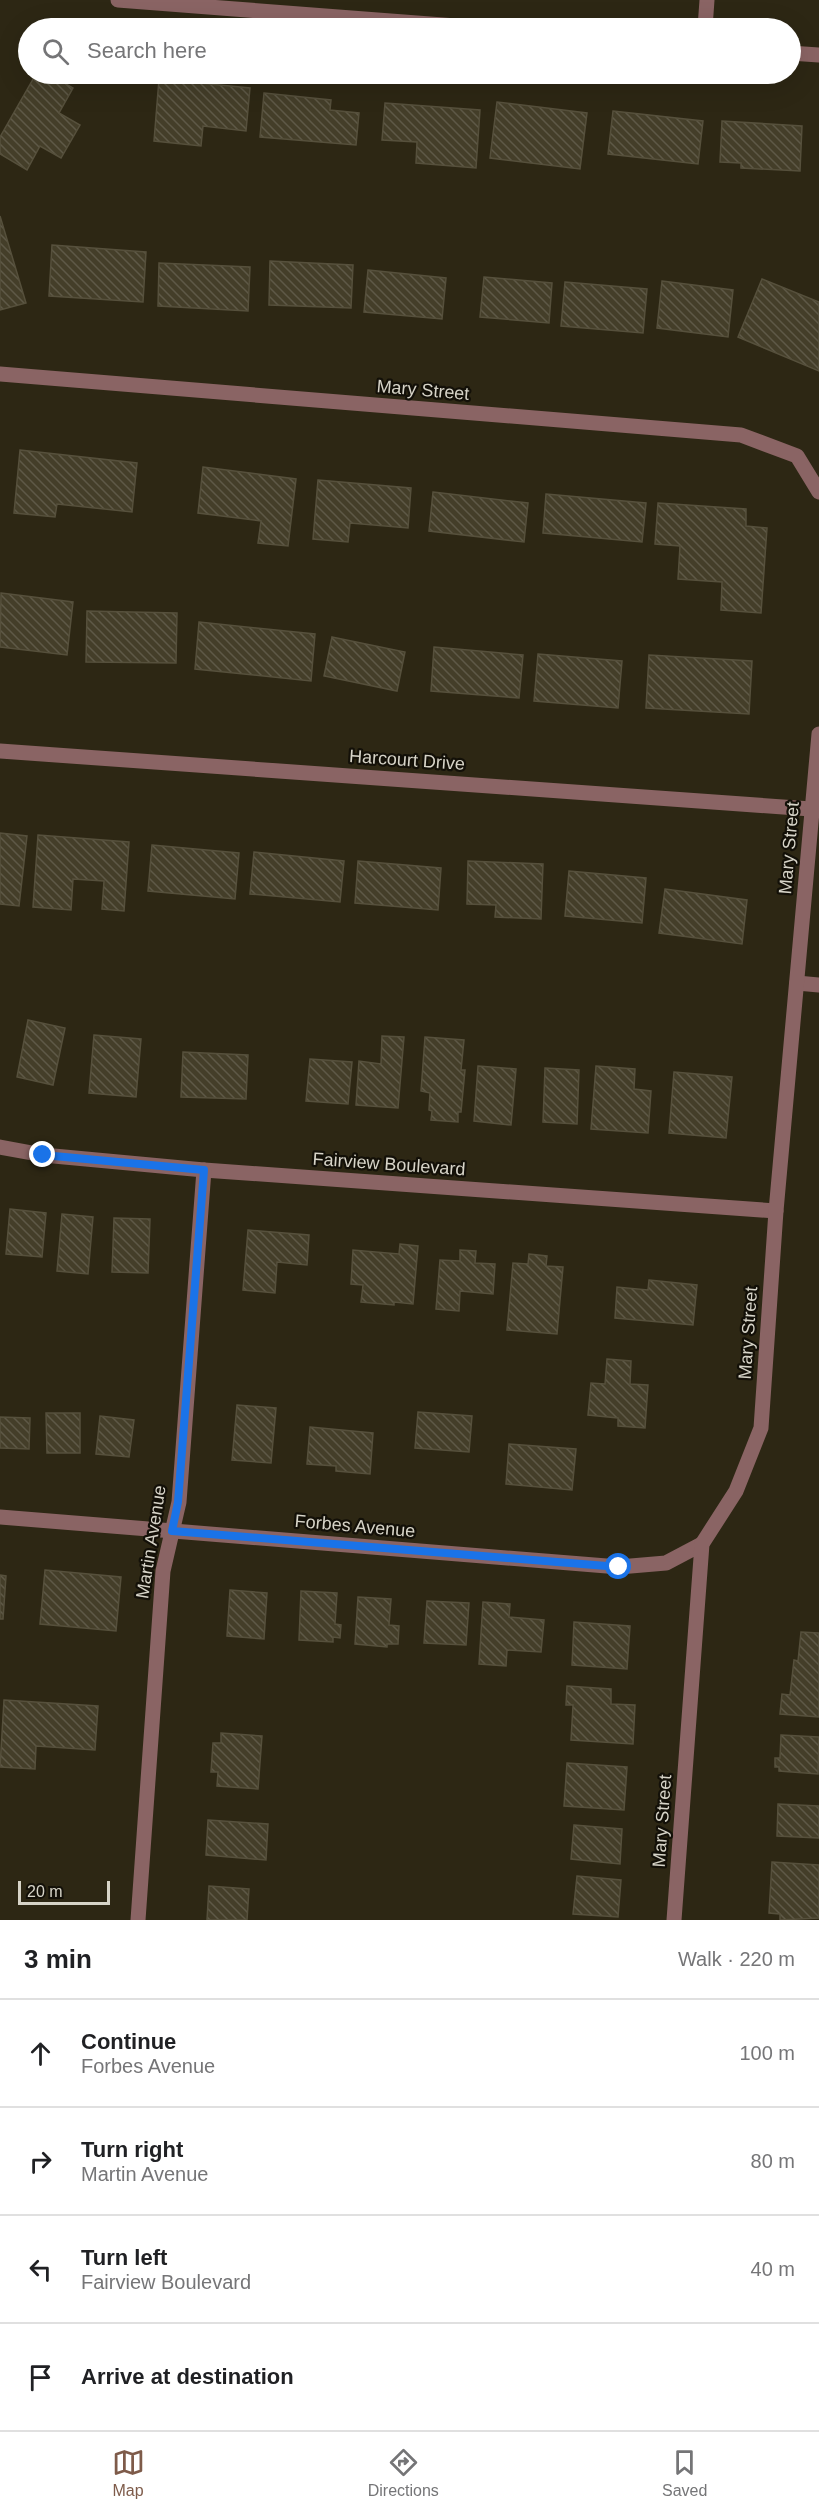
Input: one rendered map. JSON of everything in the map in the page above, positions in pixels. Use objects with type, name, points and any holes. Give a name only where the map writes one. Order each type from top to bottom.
[{"type":"street","points":[[118,0],[350,18]]},
{"type":"street","points":[[323,16],[324,0]]},
{"type":"street","points":[[706,18],[707,0]]},
{"type":"street","points":[[801,54],[819,55]]},
{"type":"street","name":"Mary Street","points":[[0,374],[741,435],[797,456],[819,492]]},
{"type":"street","name":"Mary Street","points":[[674,1920],[702,1544],[736,1491],[761,1428],[776,1211],[819,734]]},
{"type":"street","name":"Harcourt Drive","points":[[0,751],[811,809]]},
{"type":"street","points":[[797,983],[819,985]]},
{"type":"street","name":"Fairview Boulevard","points":[[0,1147],[43,1155],[204,1170],[776,1211]]},
{"type":"street","name":"Martin Avenue","points":[[138,1920],[163,1571],[178,1502],[204,1170]]},
{"type":"street","name":"Forbes Avenue","points":[[0,1517],[619,1567],[666,1563],[702,1544]]},
{"type":"building","points":[[30,84],[66,84],[73,88],[59,113],[80,125],[61,158],[40,146],[27,170],[0,154],[0,137]]},
{"type":"building","points":[[159,84],[210,84],[250,88],[246,131],[203,126],[201,146],[154,141]]},
{"type":"building","points":[[264,93],[331,100],[330,110],[359,113],[356,145],[260,137]]},
{"type":"building","points":[[497,102],[587,113],[580,169],[490,158]]},
{"type":"building","points":[[385,103],[480,110],[476,168],[416,163],[417,142],[382,140]]},
{"type":"building","points":[[613,111],[703,121],[698,164],[608,154]]},
{"type":"building","points":[[722,121],[802,126],[800,171],[741,168],[741,163],[720,162]]},
{"type":"building","points":[[0,216],[26,303],[0,310]]},
{"type":"building","points":[[52,245],[146,252],[143,302],[49,296]]},
{"type":"building","points":[[270,261],[353,265],[351,308],[269,305]]},
{"type":"building","points":[[159,263],[250,267],[248,311],[158,306]]},
{"type":"building","points":[[368,270],[446,278],[442,319],[364,312]]},
{"type":"building","points":[[484,277],[552,283],[549,323],[480,317]]},
{"type":"building","points":[[762,279],[819,302],[819,371],[738,337]]},
{"type":"building","points":[[662,281],[733,290],[728,337],[657,328]]},
{"type":"building","points":[[565,282],[647,289],[643,333],[561,326]]},
{"type":"building","points":[[20,450],[137,463],[132,512],[57,504],[55,517],[14,513]]},
{"type":"building","points":[[203,467],[296,479],[288,546],[258,543],[261,521],[198,513]]},
{"type":"building","points":[[318,480],[411,488],[408,528],[350,523],[348,542],[313,539]]},
{"type":"building","points":[[433,492],[528,503],[524,542],[429,531]]},
{"type":"building","points":[[546,494],[646,503],[642,542],[543,533]]},
{"type":"building","points":[[658,503],[746,509],[746,526],[767,528],[761,613],[721,610],[722,582],[678,579],[680,546],[655,544]]},
{"type":"building","points":[[1,593],[73,602],[67,655],[0,647]]},
{"type":"building","points":[[87,611],[177,613],[176,663],[86,662]]},
{"type":"building","points":[[199,622],[315,634],[311,681],[195,669]]},
{"type":"building","points":[[332,637],[405,652],[397,691],[324,676]]},
{"type":"building","points":[[434,647],[523,655],[519,698],[431,691]]},
{"type":"building","points":[[538,654],[622,661],[618,708],[534,701]]},
{"type":"building","points":[[649,655],[752,661],[749,714],[646,708]]},
{"type":"building","points":[[0,833],[27,836],[19,906],[0,904]]},
{"type":"building","points":[[38,835],[129,842],[124,911],[102,909],[104,881],[73,879],[71,910],[33,907]]},
{"type":"building","points":[[152,845],[239,853],[235,899],[148,891]]},
{"type":"building","points":[[254,852],[344,861],[340,902],[250,894]]},
{"type":"building","points":[[358,861],[441,868],[438,910],[355,903]]},
{"type":"building","points":[[468,861],[543,864],[541,919],[495,917],[496,905],[467,904]]},
{"type":"building","points":[[569,871],[646,878],[642,923],[565,916]]},
{"type":"building","points":[[665,889],[747,900],[742,944],[659,933]]},
{"type":"building","points":[[28,1020],[65,1028],[53,1085],[17,1077]]},
{"type":"building","points":[[94,1035],[141,1039],[136,1097],[89,1093]]},
{"type":"building","points":[[382,1036],[404,1037],[398,1108],[356,1105],[359,1061],[381,1064]]},
{"type":"building","points":[[425,1037],[464,1040],[461,1070],[465,1070],[458,1122],[431,1120],[430,1093],[421,1091]]},
{"type":"building","points":[[183,1052],[248,1055],[246,1099],[181,1097]]},
{"type":"building","points":[[310,1059],[352,1062],[348,1104],[306,1101]]},
{"type":"building","points":[[478,1066],[516,1069],[511,1125],[474,1121]]},
{"type":"building","points":[[596,1066],[635,1069],[634,1089],[651,1091],[648,1133],[591,1129]]},
{"type":"building","points":[[545,1068],[579,1070],[577,1124],[543,1122]]},
{"type":"building","points":[[674,1072],[732,1077],[726,1138],[669,1133]]},
{"type":"building","points":[[10,1209],[46,1213],[42,1257],[6,1254]]},
{"type":"building","points":[[62,1214],[93,1217],[88,1274],[57,1271]]},
{"type":"building","points":[[114,1218],[150,1219],[148,1273],[112,1272]]},
{"type":"building","points":[[248,1230],[309,1235],[307,1265],[277,1262],[275,1293],[243,1290]]},
{"type":"building","points":[[400,1244],[418,1246],[413,1304],[361,1302],[363,1285],[351,1284],[353,1250],[399,1254]]},
{"type":"building","points":[[460,1250],[476,1251],[475,1263],[495,1264],[493,1294],[460,1291],[459,1311],[436,1309],[440,1260],[460,1261]]},
{"type":"building","points":[[529,1254],[547,1256],[546,1266],[563,1267],[557,1334],[507,1330],[513,1263],[528,1264]]},
{"type":"building","points":[[649,1280],[697,1285],[693,1325],[615,1318],[617,1287],[648,1290]]},
{"type":"building","points":[[607,1359],[631,1361],[630,1384],[648,1385],[645,1428],[618,1426],[618,1418],[588,1415],[591,1383],[605,1384]]},
{"type":"building","points":[[237,1405],[276,1408],[271,1463],[232,1460]]},
{"type":"building","points":[[418,1412],[472,1416],[469,1452],[415,1448]]},
{"type":"building","points":[[46,1413],[80,1413],[80,1453],[47,1453]]},
{"type":"building","points":[[100,1416],[134,1420],[129,1457],[96,1454]]},
{"type":"building","points":[[0,1417],[30,1418],[29,1449],[0,1448]]},
{"type":"building","points":[[310,1427],[373,1433],[370,1474],[336,1471],[336,1466],[307,1464]]},
{"type":"building","points":[[509,1444],[576,1449],[572,1490],[506,1484]]},
{"type":"building","points":[[45,1570],[121,1577],[116,1631],[40,1624]]},
{"type":"building","points":[[0,1575],[6,1576],[3,1619],[0,1619]]},
{"type":"building","points":[[230,1590],[267,1593],[264,1639],[227,1636]]},
{"type":"building","points":[[301,1591],[337,1593],[335,1624],[341,1625],[340,1638],[333,1637],[333,1642],[299,1640]]},
{"type":"building","points":[[358,1597],[391,1599],[389,1625],[399,1626],[398,1644],[387,1644],[387,1647],[355,1644]]},
{"type":"building","points":[[427,1601],[469,1603],[466,1645],[424,1643]]},
{"type":"building","points":[[483,1602],[510,1604],[509,1617],[544,1620],[541,1652],[507,1650],[506,1666],[479,1664]]},
{"type":"building","points":[[574,1622],[630,1626],[627,1669],[572,1665]]},
{"type":"building","points":[[801,1632],[819,1633],[819,1717],[780,1714],[782,1694],[790,1695],[794,1660],[798,1661]]},
{"type":"building","points":[[567,1686],[611,1689],[611,1704],[635,1705],[633,1744],[571,1740],[573,1705],[566,1705]]},
{"type":"building","points":[[4,1700],[98,1706],[95,1750],[36,1746],[35,1769],[0,1767]]},
{"type":"building","points":[[221,1733],[262,1736],[258,1789],[217,1786],[218,1772],[211,1772],[213,1743],[221,1743]]},
{"type":"building","points":[[781,1735],[819,1737],[818,1774],[779,1771],[779,1767],[775,1767],[775,1758],[780,1758]]},
{"type":"building","points":[[567,1763],[627,1767],[624,1810],[564,1806]]},
{"type":"building","points":[[778,1804],[819,1806],[819,1838],[777,1836]]},
{"type":"building","points":[[208,1820],[268,1824],[266,1860],[206,1855]]},
{"type":"building","points":[[574,1825],[622,1829],[620,1864],[571,1859]]},
{"type":"building","points":[[772,1862],[819,1865],[819,1918],[780,1920],[780,1914],[769,1913]]},
{"type":"building","points":[[577,1876],[621,1880],[618,1917],[573,1914]]},
{"type":"building","points":[[209,1886],[249,1889],[247,1920],[207,1920]]},
{"type":"route","points":[[43,1155],[204,1170],[178,1502],[172,1531],[619,1567]]}]
